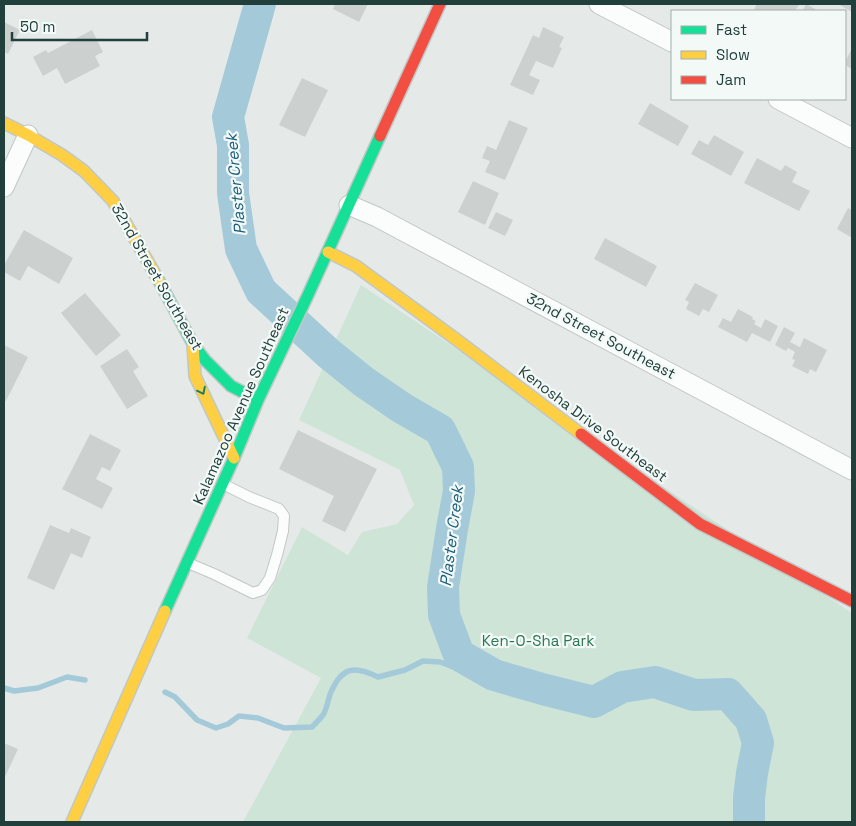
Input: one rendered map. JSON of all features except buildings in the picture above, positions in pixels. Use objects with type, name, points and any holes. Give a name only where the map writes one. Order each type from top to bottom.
[{"type":"main road","name":"Kalamazoo Avenue Southeast","points":[[72,822],[223,484],[258,400],[308,296],[440,4]]},
{"type":"main road","name":"32nd Street Southeast","points":[[4,123],[62,155],[84,171],[113,200],[193,344],[205,360],[231,386],[258,400]]},
{"type":"main road","name":"Kenosha Drive Southeast","points":[[328,252],[356,266],[458,340],[700,524],[852,601]]},
{"type":"main road","points":[[193,344],[195,376],[234,458]]},
{"type":"street","points":[[599,4],[671,41]]},
{"type":"street","points":[[780,100],[852,138]]},
{"type":"street","points":[[4,187],[28,135]]},
{"type":"street","name":"32nd Street Southeast","points":[[348,204],[377,217],[852,470]]},
{"type":"lane","points":[[187,563],[253,593],[262,590],[270,578],[278,555],[284,516],[279,508],[249,497],[223,484]]},
{"type":"green space","name":"Ken-O-Sha Park","points":[[361,285],[852,613],[852,822],[243,822],[321,678],[247,638],[302,527],[348,555],[362,532],[397,524],[414,505],[400,470],[299,420]]},
{"type":"waterway","name":"Plaster Creek","points":[[260,4],[228,117],[233,145],[233,193],[241,249],[261,291],[328,353],[364,382],[402,408],[440,430],[458,467],[459,491],[443,587],[444,615],[459,655],[494,675],[594,702],[622,687],[655,682],[694,695],[728,694],[751,720],[758,743],[749,798],[749,822]]},
{"type":"waterway","points":[[165,692],[175,697],[197,720],[216,728],[228,724],[239,716],[258,718],[284,728],[312,727],[324,713],[335,684],[344,673],[350,671],[362,671],[378,677],[405,670],[423,661],[440,662],[456,668],[494,675]]},
{"type":"waterway","points":[[4,688],[14,691],[38,688],[67,677],[85,680]]},
{"type":"traffic: fast","points":[[165,611],[258,400],[380,136]]},
{"type":"traffic: fast","points":[[159,281],[193,344],[205,360],[231,386],[258,400]]},
{"type":"traffic: slow","points":[[4,123],[62,155],[84,171],[113,201],[159,281]]},
{"type":"traffic: slow","points":[[328,252],[356,266],[581,434]]},
{"type":"traffic: slow","points":[[193,344],[195,376],[234,458]]},
{"type":"traffic: slow","points":[[72,822],[165,611]]},
{"type":"traffic: jam","points":[[380,136],[440,4]]},
{"type":"traffic: jam","points":[[581,434],[700,524],[852,601]]}]
